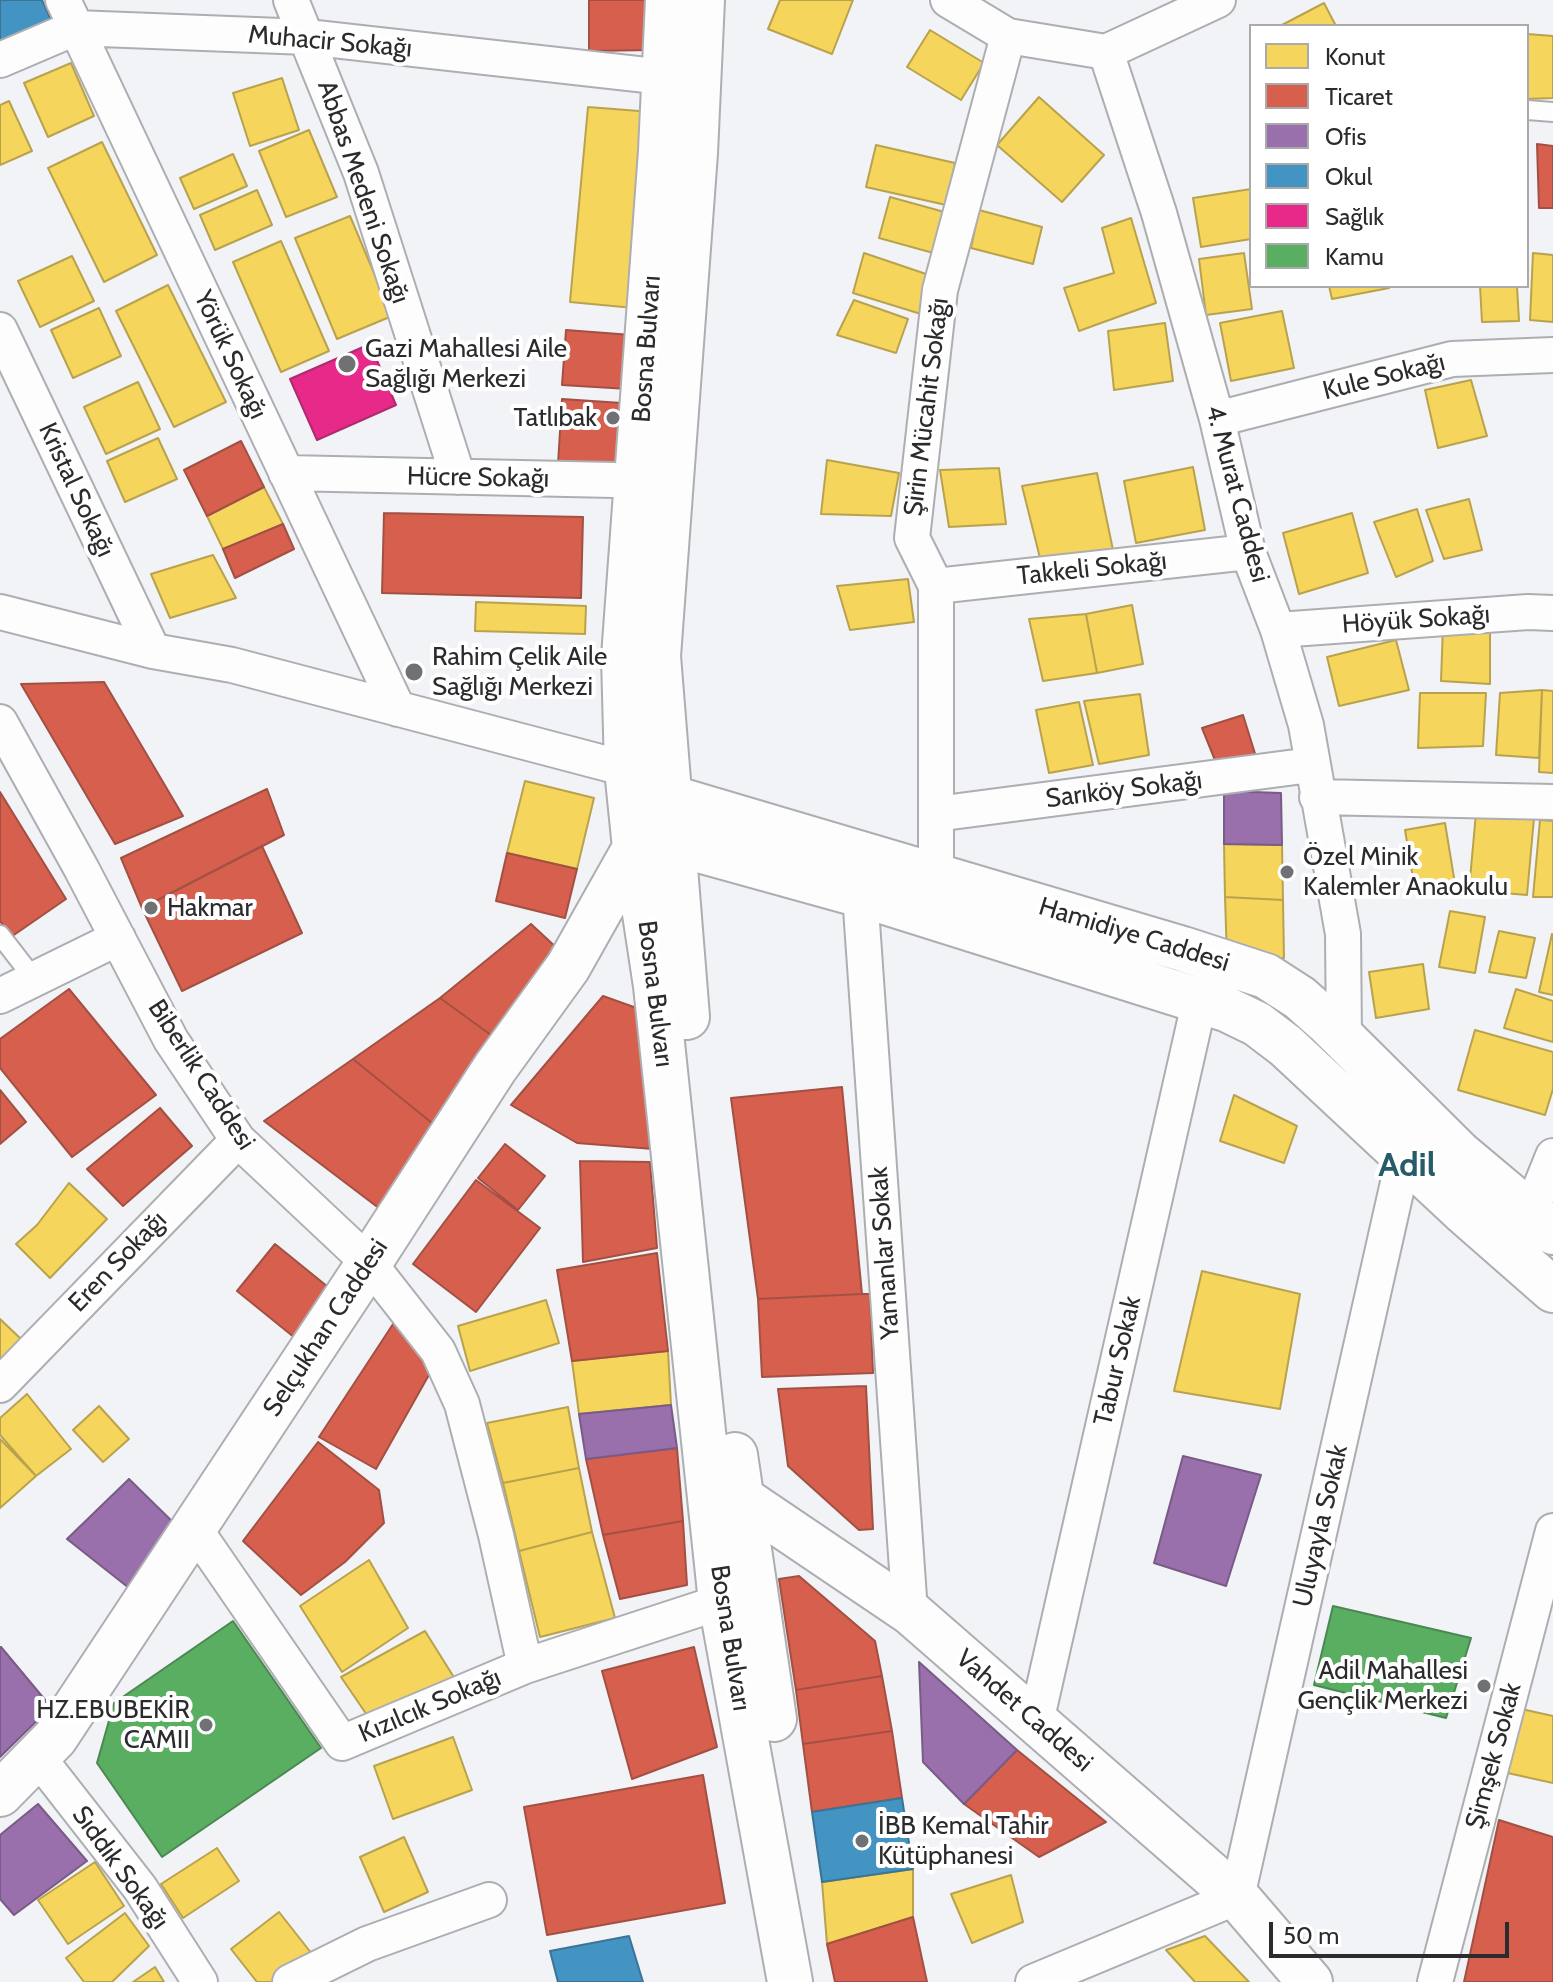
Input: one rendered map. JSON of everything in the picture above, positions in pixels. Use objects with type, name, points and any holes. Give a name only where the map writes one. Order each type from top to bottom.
[{"type":"street","name":"Abbas Medeni Sokağı","points":[[291,0],[361,173],[458,477]]},
{"type":"street","name":"Bosna Bulvarı","points":[[668,0],[654,481],[658,656],[642,789],[688,1028],[720,1349],[725,1486],[721,1602],[790,1982]]},
{"type":"street","name":"Bosna Bulvarı","points":[[654,481],[694,168],[702,0]]},
{"type":"street","points":[[948,0],[1008,36],[1106,52],[1218,0]]},
{"type":"street","name":"Muhacir Sokağı","points":[[0,60],[69,14],[664,77]]},
{"type":"street","name":"Yörük Sokağı","points":[[69,14],[398,709]]},
{"type":"street","name":"Şirin Mücahit Sokağı","points":[[936,876],[936,586],[912,538],[940,290],[1008,36]]},
{"type":"street","name":"4. Murat Caddesi","points":[[1106,52],[1159,213],[1217,419],[1248,552],[1278,630],[1306,725],[1343,934],[1344,1038]]},
{"type":"street","name":"Kristal Sokağı","points":[[0,330],[153,651]]},
{"type":"street","name":"Kule Sokağı","points":[[1217,419],[1452,359],[1553,355]]},
{"type":"street","name":"Hücre Sokağı","points":[[286,473],[654,481]]},
{"type":"street","name":"Takkeli Sokağı","points":[[936,586],[1248,552]]},
{"type":"street","points":[[0,612],[153,651],[232,665],[398,709],[642,789]]},
{"type":"street","name":"Höyük Sokağı","points":[[1278,630],[1528,612],[1553,613]]},
{"type":"street","name":"Biberlik Caddesi","points":[[0,722],[171,1040],[238,1140],[369,1263],[438,1351],[462,1404],[496,1535],[525,1666]]},
{"type":"street","name":"Sarıköy Sokağı","points":[[936,814],[1314,781],[1553,802]]},
{"type":"street","name":"Hamidiye Caddesi","points":[[642,789],[1266,976],[1300,998],[1460,1154],[1542,1223]]},
{"type":"street","name":"Hamidiye Caddesi","points":[[654,846],[860,894],[1200,999],[1257,1024],[1553,1290]]},
{"type":"street","name":"Selçukhan Caddesi","points":[[0,1794],[55,1738],[495,1068],[654,846]]},
{"type":"street","name":"Yamanlar Sokak","points":[[860,894],[910,1612]]},
{"type":"street","points":[[0,996],[118,938]]},
{"type":"street","name":"Tabur Sokak","points":[[1036,1722],[1200,999]]},
{"type":"street","points":[[1401,1095],[1404,1156]]},
{"type":"street","name":"Eren Sokağı","points":[[0,1385],[238,1140]]},
{"type":"street","name":"Uluyayla Sokak","points":[[1237,1897],[1404,1156]]},
{"type":"street","points":[[1542,1223],[1553,1156]]},
{"type":"street","name":"Bosna Bulvarı","points":[[725,1486],[765,1665],[817,1982]]},
{"type":"street","name":"Vahdet Caddesi","points":[[725,1486],[910,1612],[1237,1897],[1310,1982]]},
{"type":"street","name":"Kızılcık Sokağı","points":[[194,1528],[342,1743],[525,1666],[721,1602]]},
{"type":"street","name":"Şimşek Sokak","points":[[1435,1982],[1553,1531]]},
{"type":"street","name":"Sıddık Sokağı","points":[[37,1756],[140,1888],[200,1982]]},
{"type":"street","points":[[1033,1982],[1237,1897]]},
{"type":"street","points":[[290,1982],[367,1944],[489,1900]]},
{"type":"lane","points":[[1529,110],[1553,112]]},
{"type":"lane","points":[[0,935],[34,979]]},
{"type":"building: Konut","points":[[780,0],[853,0],[832,54],[768,29]]},
{"type":"building: Konut","points":[[1324,3],[1335,24],[1284,24]]},
{"type":"building: Konut","points":[[930,30],[984,63],[961,100],[907,67]]},
{"type":"building: Konut","points":[[1529,34],[1553,36],[1553,98],[1529,99]]},
{"type":"building: Konut","points":[[71,63],[94,116],[48,137],[24,83]]},
{"type":"building: Konut","points":[[282,78],[299,130],[250,146],[233,93]]},
{"type":"building: Konut","points":[[1039,97],[1104,155],[1062,202],[997,145]]},
{"type":"building: Konut","points":[[9,101],[32,151],[0,165],[0,105]]},
{"type":"building: Konut","points":[[588,107],[652,112],[634,308],[570,302]]},
{"type":"building: Konut","points":[[309,130],[337,197],[286,217],[259,151]]},
{"type":"building: Konut","points":[[102,142],[157,255],[104,282],[48,168]]},
{"type":"building: Konut","points":[[876,145],[955,163],[946,205],[866,187]]},
{"type":"building: Konut","points":[[233,154],[247,186],[194,209],[180,178]]},
{"type":"building: Konut","points":[[1249,189],[1249,239],[1201,247],[1193,198]]},
{"type":"building: Konut","points":[[257,190],[272,225],[215,250],[200,215]]},
{"type":"building: Konut","points":[[890,197],[948,213],[937,254],[879,238]]},
{"type":"building: Konut","points":[[979,210],[1042,227],[1033,264],[971,248]]},
{"type":"building: Konut","points":[[350,216],[392,316],[337,339],[295,238]]},
{"type":"building: Konut","points":[[1131,218],[1156,303],[1079,331],[1064,288],[1114,273],[1102,228]]},
{"type":"building: Konut","points":[[281,241],[329,351],[281,372],[233,262]]},
{"type":"building: Konut","points":[[864,253],[932,276],[921,314],[853,293]]},
{"type":"building: Konut","points":[[1244,253],[1252,309],[1206,315],[1199,259]]},
{"type":"building: Konut","points":[[1533,253],[1553,255],[1553,322],[1530,320]]},
{"type":"building: Konut","points":[[72,256],[94,301],[40,327],[18,281]]},
{"type":"building: Konut","points":[[168,285],[226,402],[174,427],[116,311]]},
{"type":"building: Konut","points":[[1329,288],[1389,288],[1332,299]]},
{"type":"building: Konut","points":[[1480,288],[1517,288],[1519,321],[1482,322]]},
{"type":"building: Konut","points":[[854,300],[908,319],[896,353],[837,335]]},
{"type":"building: Konut","points":[[99,308],[121,356],[73,378],[51,330]]},
{"type":"building: Konut","points":[[1282,311],[1294,368],[1231,381],[1220,323]]},
{"type":"building: Konut","points":[[1165,323],[1173,381],[1114,390],[1108,331]]},
{"type":"building: Konut","points":[[1471,380],[1487,436],[1438,448],[1425,390]]},
{"type":"building: Konut","points":[[138,382],[160,429],[106,454],[84,407]]},
{"type":"building: Konut","points":[[158,438],[177,479],[125,502],[107,461]]},
{"type":"building: Konut","points":[[827,460],[899,473],[891,516],[821,514]]},
{"type":"building: Konut","points":[[1193,467],[1205,530],[1136,543],[1124,481]]},
{"type":"building: Konut","points":[[999,468],[1006,524],[949,527],[940,470]]},
{"type":"building: Konut","points":[[1097,473],[1113,550],[1041,562],[1022,486]]},
{"type":"building: Konut","points":[[264,487],[283,524],[223,549],[207,516]]},
{"type":"building: Konut","points":[[1469,499],[1482,550],[1444,559],[1426,510]]},
{"type":"building: Konut","points":[[1417,509],[1433,561],[1396,577],[1374,522]]},
{"type":"building: Konut","points":[[1352,513],[1368,573],[1299,594],[1283,533]]},
{"type":"building: Konut","points":[[213,555],[236,598],[170,618],[151,574]]},
{"type":"building: Konut","points":[[908,579],[914,622],[850,630],[837,586]]},
{"type":"building: Konut","points":[[476,602],[586,606],[585,634],[475,631]]},
{"type":"building: Konut","points":[[1132,605],[1143,664],[1097,673],[1086,614]]},
{"type":"building: Konut","points":[[1086,614],[1097,673],[1043,681],[1029,619]]},
{"type":"building: Konut","points":[[1490,625],[1490,684],[1441,681],[1443,626]]},
{"type":"building: Konut","points":[[1396,640],[1409,690],[1339,706],[1327,657]]},
{"type":"building: Konut","points":[[1542,690],[1539,758],[1496,755],[1500,693]]},
{"type":"building: Konut","points":[[1542,690],[1553,691],[1553,773],[1539,772]]},
{"type":"building: Konut","points":[[1420,693],[1486,693],[1483,746],[1418,748]]},
{"type":"building: Konut","points":[[1140,694],[1149,755],[1099,764],[1084,701]]},
{"type":"building: Konut","points":[[1079,702],[1093,765],[1049,773],[1036,710]]},
{"type":"building: Konut","points":[[525,781],[594,798],[577,869],[507,853]]},
{"type":"building: Konut","points":[[1476,813],[1534,818],[1527,895],[1469,890]]},
{"type":"building: Konut","points":[[1540,820],[1553,821],[1553,897],[1533,897]]},
{"type":"building: Konut","points":[[1445,823],[1455,884],[1415,890],[1405,830]]},
{"type":"building: Konut","points":[[1224,844],[1282,845],[1283,900],[1225,897]]},
{"type":"building: Konut","points":[[1225,897],[1283,900],[1284,958],[1227,958]]},
{"type":"building: Konut","points":[[1450,911],[1485,917],[1475,973],[1439,967]]},
{"type":"building: Konut","points":[[1499,931],[1535,938],[1526,978],[1489,972]]},
{"type":"building: Konut","points":[[1553,935],[1553,995],[1539,992]]},
{"type":"building: Konut","points":[[1423,964],[1429,1009],[1376,1018],[1369,972]]},
{"type":"building: Konut","points":[[1516,989],[1553,1001],[1553,1042],[1504,1028]]},
{"type":"building: Konut","points":[[1475,1030],[1553,1052],[1553,1089],[1545,1115],[1458,1090]]},
{"type":"building: Konut","points":[[1234,1095],[1297,1126],[1284,1163],[1220,1141]]},
{"type":"building: Konut","points":[[69,1183],[107,1219],[50,1278],[16,1244],[37,1225]]},
{"type":"building: Konut","points":[[1202,1271],[1300,1294],[1280,1409],[1174,1391]]},
{"type":"building: Konut","points":[[546,1300],[559,1343],[470,1371],[458,1326]]},
{"type":"building: Konut","points":[[0,1319],[21,1339],[0,1360]]},
{"type":"building: Konut","points":[[668,1351],[671,1405],[579,1414],[572,1361]]},
{"type":"building: Konut","points":[[27,1394],[71,1449],[36,1476],[0,1435],[0,1418]]},
{"type":"building: Konut","points":[[99,1406],[129,1439],[103,1462],[73,1430]]},
{"type":"building: Konut","points":[[568,1407],[579,1468],[503,1483],[487,1423]]},
{"type":"building: Konut","points":[[0,1439],[36,1476],[0,1508]]},
{"type":"building: Konut","points":[[579,1468],[592,1532],[519,1551],[503,1483]]},
{"type":"building: Konut","points":[[592,1532],[615,1618],[540,1637],[519,1551]]},
{"type":"building: Konut","points":[[369,1560],[408,1628],[342,1672],[300,1606]]},
{"type":"building: Konut","points":[[425,1631],[455,1679],[371,1721],[341,1677]]},
{"type":"building: Konut","points":[[1517,1708],[1553,1716],[1553,1783],[1503,1772]]},
{"type":"building: Konut","points":[[453,1737],[472,1790],[393,1819],[374,1766]]},
{"type":"building: Konut","points":[[404,1837],[428,1892],[384,1912],[360,1857]]},
{"type":"building: Konut","points":[[217,1848],[239,1881],[183,1918],[161,1884]]},
{"type":"building: Konut","points":[[95,1862],[124,1906],[68,1944],[38,1900]]},
{"type":"building: Konut","points":[[913,1869],[913,1917],[827,1944],[822,1882]]},
{"type":"building: Konut","points":[[1011,1875],[1023,1922],[972,1943],[951,1894]]},
{"type":"building: Konut","points":[[279,1912],[312,1954],[275,1982],[257,1982],[231,1949]]},
{"type":"building: Konut","points":[[125,1913],[149,1946],[112,1982],[84,1982],[66,1958]]},
{"type":"building: Konut","points":[[1205,1936],[1249,1982],[1195,1982],[1166,1950]]},
{"type":"building: Konut","points":[[155,1967],[164,1982],[133,1982]]},
{"type":"building: Ticaret","points":[[589,0],[654,0],[654,50],[589,51]]},
{"type":"building: Ticaret","points":[[1537,144],[1553,146],[1553,208],[1539,208]]},
{"type":"building: Ticaret","points":[[566,330],[632,335],[628,389],[562,385]]},
{"type":"building: Ticaret","points":[[562,399],[622,403],[618,467],[558,464]]},
{"type":"building: Ticaret","points":[[241,441],[264,487],[207,516],[184,470]]},
{"type":"building: Ticaret","points":[[384,513],[583,517],[581,598],[382,593]]},
{"type":"building: Ticaret","points":[[283,524],[294,549],[235,578],[223,549]]},
{"type":"building: Ticaret","points":[[104,682],[183,816],[115,844],[21,684]]},
{"type":"building: Ticaret","points":[[1243,715],[1257,760],[1219,770],[1202,728]]},
{"type":"building: Ticaret","points":[[267,789],[284,835],[142,908],[121,858]]},
{"type":"building: Ticaret","points":[[0,792],[66,899],[11,937],[0,921]]},
{"type":"building: Ticaret","points":[[262,846],[302,933],[182,991],[142,908]]},
{"type":"building: Ticaret","points":[[507,853],[577,869],[565,918],[496,901]]},
{"type":"building: Ticaret","points":[[531,924],[559,950],[502,1043],[440,998]]},
{"type":"building: Ticaret","points":[[69,989],[156,1095],[72,1157],[0,1068],[0,1039]]},
{"type":"building: Ticaret","points":[[603,996],[645,1011],[653,1149],[577,1143],[511,1105]]},
{"type":"building: Ticaret","points":[[440,998],[502,1043],[443,1132],[353,1059]]},
{"type":"building: Ticaret","points":[[353,1059],[443,1132],[380,1209],[264,1121]]},
{"type":"building: Ticaret","points":[[842,1087],[862,1294],[758,1299],[731,1098]]},
{"type":"building: Ticaret","points":[[0,1090],[26,1122],[0,1144]]},
{"type":"building: Ticaret","points":[[160,1108],[192,1146],[123,1206],[87,1169]]},
{"type":"building: Ticaret","points":[[505,1144],[545,1176],[518,1210],[478,1178]]},
{"type":"building: Ticaret","points":[[580,1161],[650,1162],[657,1248],[583,1262]]},
{"type":"building: Ticaret","points":[[476,1180],[540,1228],[476,1312],[413,1264]]},
{"type":"building: Ticaret","points":[[275,1244],[333,1291],[295,1338],[237,1291]]},
{"type":"building: Ticaret","points":[[657,1253],[668,1351],[572,1361],[557,1270]]},
{"type":"building: Ticaret","points":[[870,1294],[873,1373],[762,1377],[758,1299]]},
{"type":"building: Ticaret","points":[[397,1318],[430,1373],[376,1469],[319,1437]]},
{"type":"building: Ticaret","points":[[866,1386],[873,1529],[859,1530],[788,1466],[778,1389]]},
{"type":"building: Ticaret","points":[[318,1442],[379,1490],[384,1523],[345,1562],[301,1595],[243,1541]]},
{"type":"building: Ticaret","points":[[677,1448],[683,1521],[603,1535],[586,1459]]},
{"type":"building: Ticaret","points":[[683,1521],[687,1585],[620,1599],[603,1535]]},
{"type":"building: Ticaret","points":[[799,1576],[875,1641],[882,1676],[796,1690],[779,1579]]},
{"type":"building: Ticaret","points":[[694,1647],[717,1747],[632,1779],[602,1671]]},
{"type":"building: Ticaret","points":[[882,1676],[892,1731],[803,1744],[796,1690]]},
{"type":"building: Ticaret","points":[[892,1731],[902,1798],[812,1812],[803,1744]]},
{"type":"building: Ticaret","points":[[1017,1750],[1106,1822],[1039,1857],[964,1804]]},
{"type":"building: Ticaret","points":[[703,1775],[725,1903],[547,1935],[524,1807]]},
{"type":"building: Ticaret","points":[[1499,1820],[1553,1837],[1553,1982],[1464,1982]]},
{"type":"building: Ticaret","points":[[913,1917],[927,1982],[835,1982],[827,1944]]},
{"type":"building: Ofis","points":[[1224,791],[1281,793],[1282,845],[1224,844]]},
{"type":"building: Ofis","points":[[671,1405],[677,1448],[586,1459],[579,1414]]},
{"type":"building: Ofis","points":[[1183,1456],[1261,1475],[1226,1586],[1154,1563]]},
{"type":"building: Ofis","points":[[129,1479],[183,1532],[129,1588],[67,1539]]},
{"type":"building: Ofis","points":[[0,1648],[51,1707],[0,1757]]},
{"type":"building: Ofis","points":[[919,1662],[1017,1750],[964,1804],[923,1762]]},
{"type":"building: Ofis","points":[[38,1804],[87,1861],[14,1915],[0,1899],[0,1835]]},
{"type":"building: Okul","points":[[0,0],[42,0],[52,22],[0,42]]},
{"type":"building: Okul","name":"İBB Kemal Tahir Kütüphanesi","points":[[902,1798],[913,1869],[822,1882],[812,1812]]},
{"type":"building: Okul","points":[[629,1936],[643,1982],[558,1982],[550,1951]]},
{"type":"building: Sağlık","points":[[370,344],[396,405],[317,440],[290,379]]},
{"type":"building: Kamu","points":[[1333,1606],[1471,1638],[1446,1718],[1314,1685]]},
{"type":"building: Kamu","name":"HZ.EBUBEKİR CAMII","points":[[233,1621],[321,1748],[162,1857],[97,1763],[114,1703]]},
{"type":"place","name":"Gazi Mahallesi Aile Sağlığı Merkezi","points":[[347,364]]},
{"type":"place","name":"Tatlıbak","points":[[613,418]]},
{"type":"place","name":"Rahim Çelik Aile Sağlığı Merkezi","points":[[414,672]]},
{"type":"place","name":"Özel Minik Kalemler Anaokulu","points":[[1287,872]]},
{"type":"place","name":"Hakmar","points":[[151,908]]},
{"type":"place","name":"Adil Mahallesi Gençlik Merkezi","points":[[1484,1686]]},
{"type":"place","name":"HZ.EBUBEKİR CAMII","points":[[206,1725]]},
{"type":"place","name":"İBB Kemal Tahir Kütüphanesi","points":[[862,1841]]},
{"type":"district","name":"Adil","points":[[1407,1166]]}]
